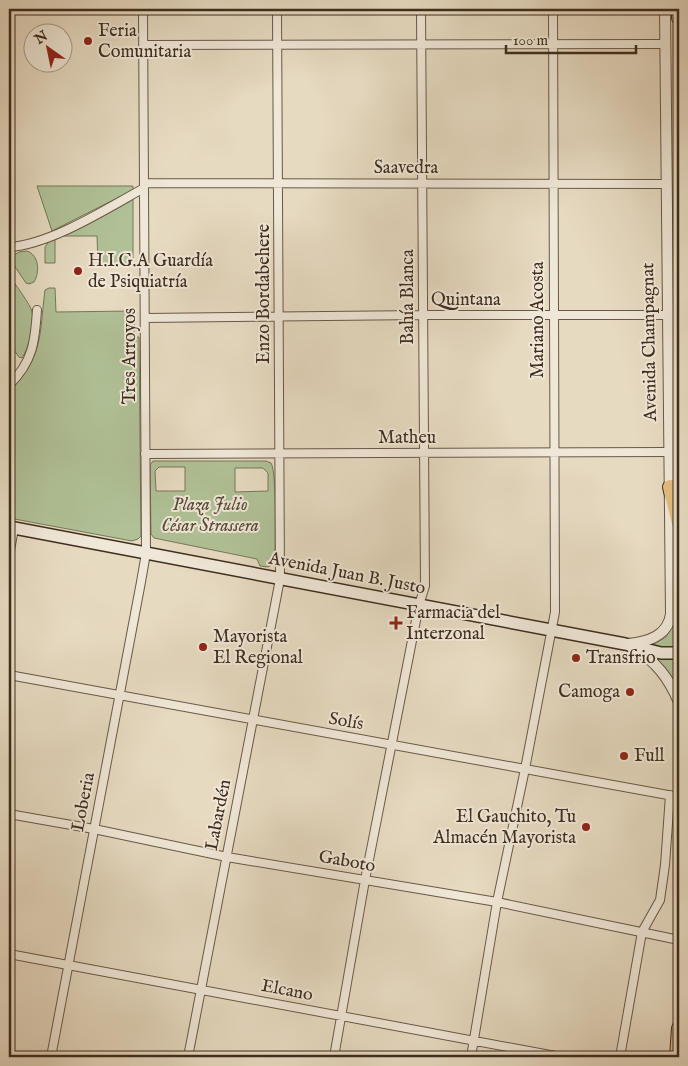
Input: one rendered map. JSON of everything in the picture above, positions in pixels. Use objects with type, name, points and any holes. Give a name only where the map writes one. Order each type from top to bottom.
[{"type":"highway","points":[[679,9],[679,18]]},
{"type":"highway","points":[[670,487],[679,524]]},
{"type":"highway","points":[[677,1057],[679,1028]]},
{"type":"main road","name":"Avenida Juan B. Justo","points":[[11,528],[625,644],[661,653],[679,654]]},
{"type":"street","name":"Tres Arroyos","points":[[143,9],[146,553]]},
{"type":"street","name":"Enzo Bordabehere","points":[[277,9],[280,578]]},
{"type":"street","name":"Bahía Blanca","points":[[334,1057],[365,880],[419,605],[425,586],[421,9]]},
{"type":"street","name":"Mariano Acosta","points":[[471,1057],[498,902],[526,769],[555,612],[552,9]]},
{"type":"street","name":"Avenida Champagnat","points":[[625,644],[641,642],[658,636],[664,632],[670,620],[665,9]]},
{"type":"street","points":[[144,45],[666,44]]},
{"type":"street","name":"Saavedra","points":[[144,185],[553,182],[667,184]]},
{"type":"street","points":[[9,247],[18,247],[42,240],[101,212],[144,185]]},
{"type":"street","points":[[9,384],[22,369],[32,351],[36,333],[37,310]]},
{"type":"street","name":"Quintana","points":[[145,318],[553,314],[668,315]]},
{"type":"street","name":"Matheu","points":[[146,454],[669,452]]},
{"type":"street","points":[[9,556],[11,528]]},
{"type":"street","name":"Loberia","points":[[51,1057],[146,553]]},
{"type":"street","name":"Labardén","points":[[188,1057],[280,578]]},
{"type":"street","points":[[625,644],[642,652],[660,670],[679,702]]},
{"type":"street","name":"Solís","points":[[9,675],[679,797]]},
{"type":"street","points":[[620,1057],[642,932],[660,900],[665,865],[670,796]]},
{"type":"street","name":"Gaboto","points":[[9,814],[227,857],[498,902],[679,940]]},
{"type":"street","name":"Elcano","points":[[9,954],[560,1057]]},
{"type":"green space","points":[[37,186],[133,186],[133,190],[52,231]]},
{"type":"green space","points":[[133,197],[133,263],[98,264],[97,236],[61,236],[55,240],[55,263],[45,263],[45,247],[51,239]]},
{"type":"green space","points":[[27,251],[34,256],[38,269],[34,282],[29,284],[26,283],[9,258],[19,252]]},
{"type":"green space","points":[[9,275],[26,299],[33,317],[27,349],[22,358],[19,357],[9,343]]},
{"type":"green space","points":[[672,287],[677,288],[679,503],[674,482]]},
{"type":"green space","points":[[55,288],[56,312],[134,311],[134,337],[139,337],[141,536],[138,539],[132,541],[9,518],[9,491],[12,475],[9,474],[9,392],[29,367],[34,356],[40,333],[45,290]]},
{"type":"green space","name":"Plaza Julio César Strassera","points":[[153,461],[266,461],[271,463],[274,480],[275,509],[275,560],[272,565],[268,567],[260,566],[257,559],[154,538],[151,534],[150,465]],"holes":[[[159,467],[185,467],[185,491],[156,491],[155,471]],[[235,468],[263,468],[268,473],[268,491],[235,492]]]},
{"type":"green space","points":[[676,529],[679,539],[679,649],[676,650],[646,646],[666,637],[674,623],[676,609]]},
{"type":"green space","points":[[652,655],[679,658],[679,692],[669,674]]},
{"type":"place","name":"Feria Comunitaria","points":[[88,41]]},
{"type":"place","name":"H.I.G.A Guardía de Psiquiatría","points":[[78,271]]},
{"type":"place","name":"Farmacia del Interzonal","points":[[396,623]]},
{"type":"place","name":"Mayorista El Regional","points":[[203,647]]},
{"type":"place","name":"Transfrio","points":[[576,658]]},
{"type":"place","name":"Camoga","points":[[630,692]]},
{"type":"place","name":"Full","points":[[624,756]]},
{"type":"place","name":"El Gauchito, Tu Almacén Mayorista","points":[[586,827]]}]
